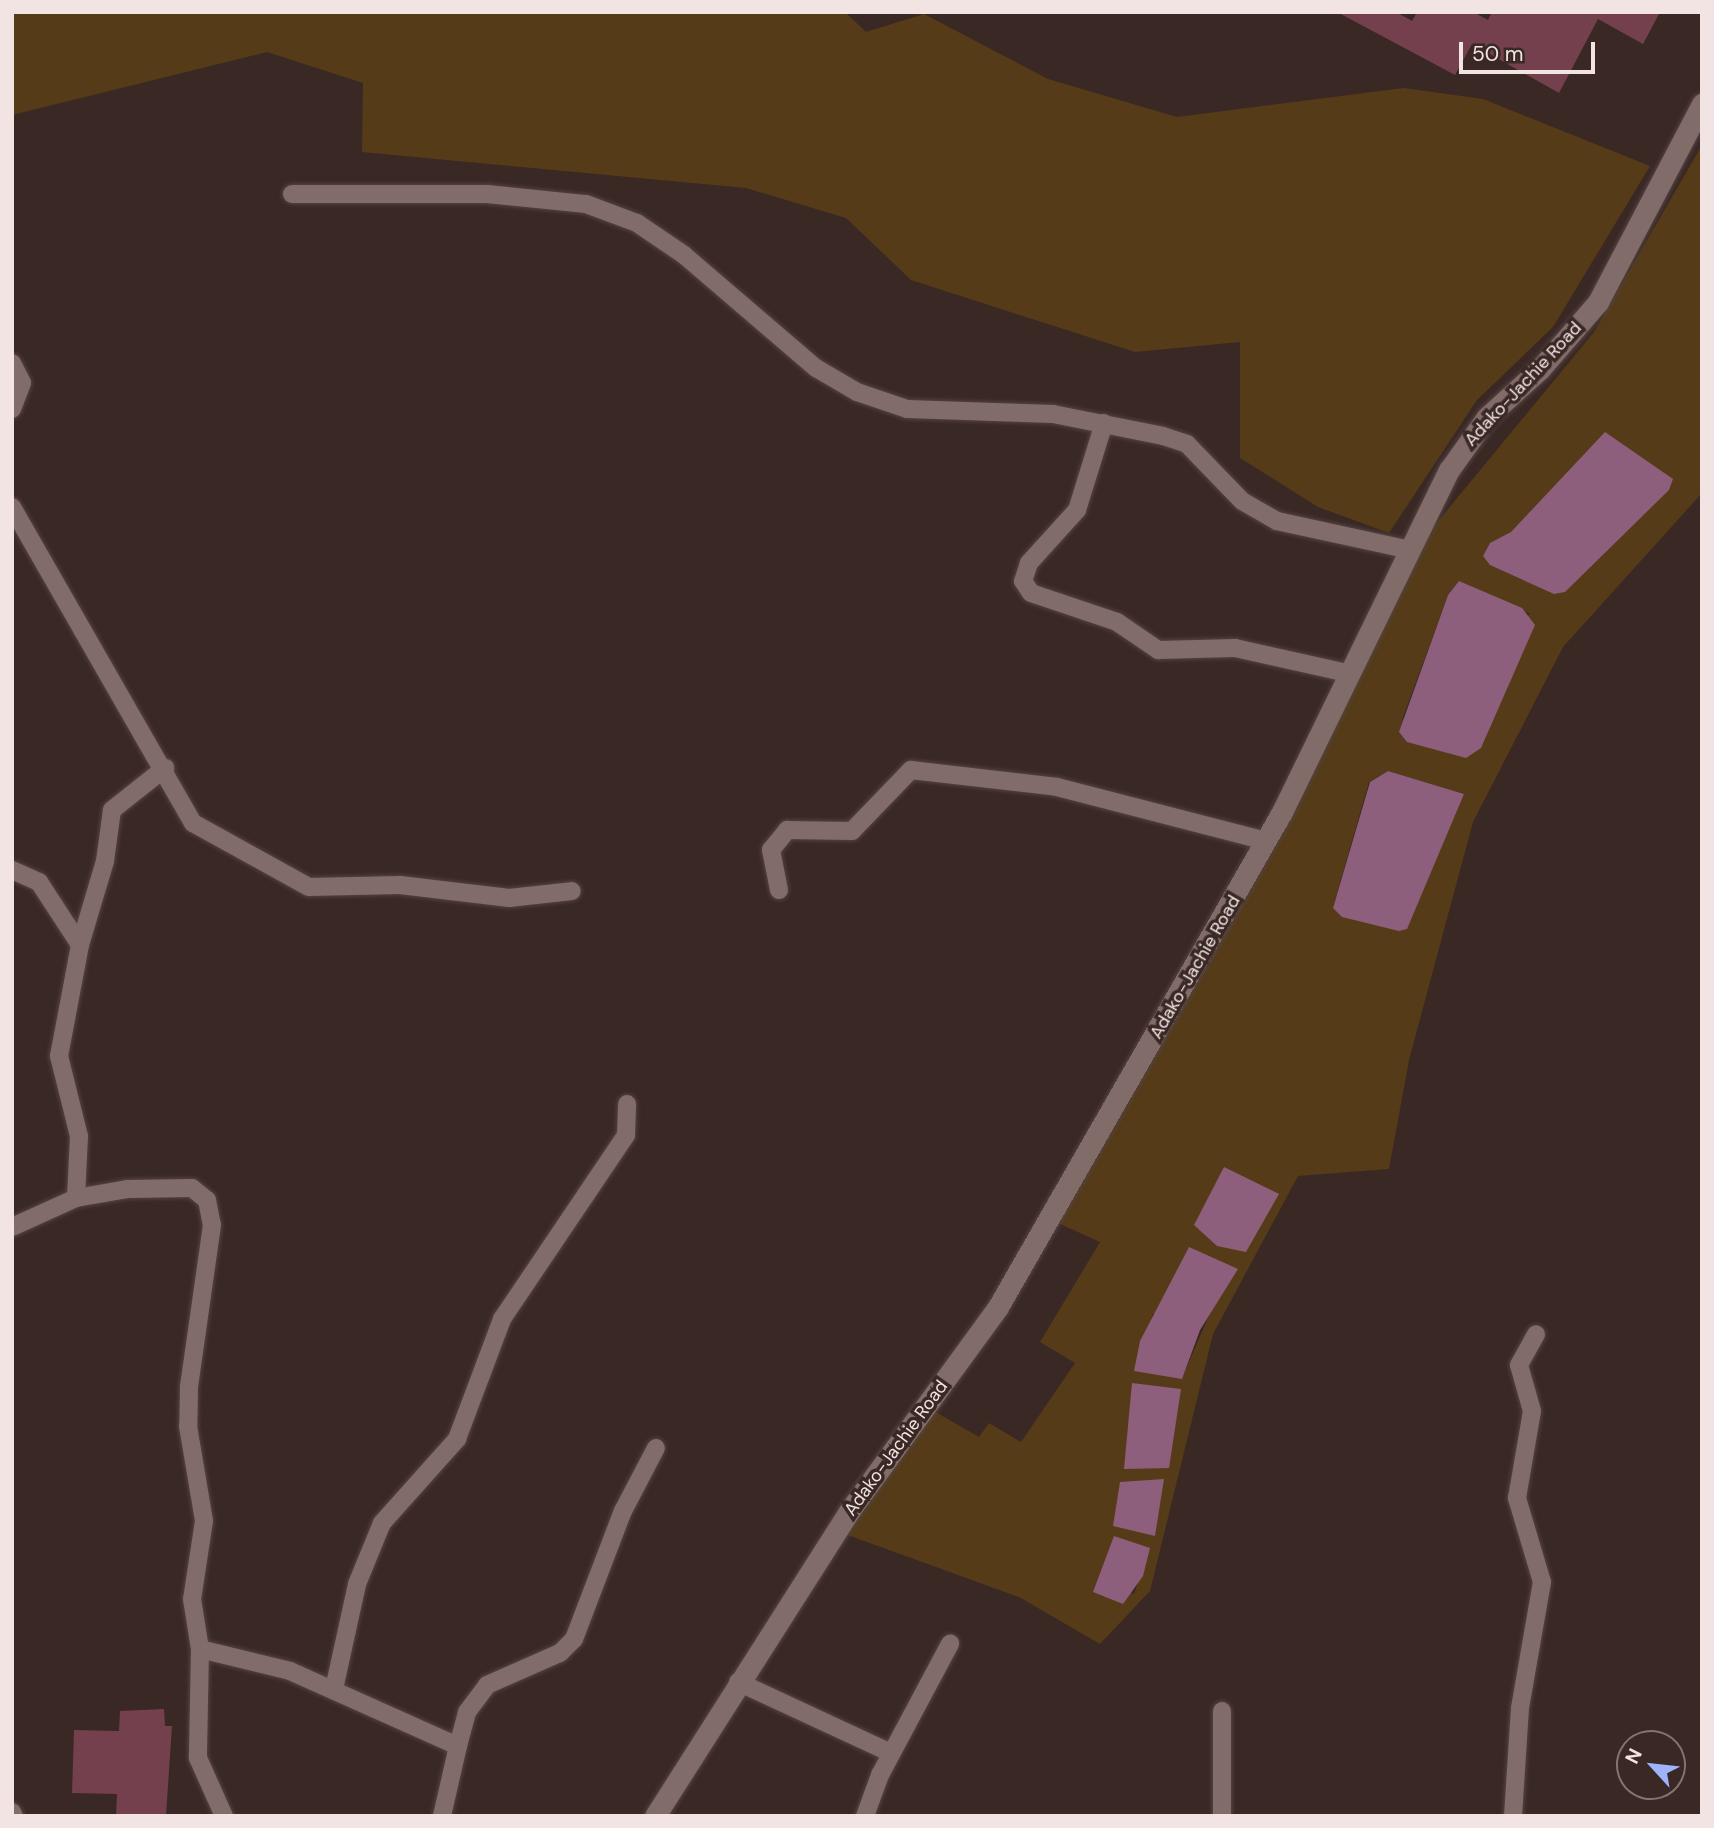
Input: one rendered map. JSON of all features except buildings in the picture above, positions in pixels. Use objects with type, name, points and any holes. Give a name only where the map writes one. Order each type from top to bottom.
[{"type":"street","name":"Adako-Jachie Road","points":[[655,1816],[850,1510],[998,1307],[1266,841],[1405,549],[1466,441],[1598,302],[1702,104]]},
{"type":"street","points":[[292,194],[487,194],[586,204],[637,223],[674,248],[816,368],[858,392],[907,409],[1053,414],[1187,444],[1242,501],[1277,521],[1405,549]]},
{"type":"street","points":[[12,363],[22,383],[12,409]]},
{"type":"street","points":[[1104,424],[1077,510],[1029,562],[1023,581],[1031,593],[1117,622],[1158,650],[1235,648],[1347,673]]},
{"type":"street","points":[[12,507],[164,768],[192,823],[309,887],[400,885],[509,898],[572,891]]},
{"type":"street","points":[[76,1198],[79,1136],[59,1056],[80,945],[105,861],[112,810],[135,785],[164,768]]},
{"type":"street","points":[[779,890],[771,850],[787,830],[852,831],[911,770],[1057,787],[1266,841]]},
{"type":"street","points":[[12,870],[39,882],[80,945]]},
{"type":"street","points":[[334,1689],[357,1584],[382,1523],[457,1439],[502,1319],[626,1135],[627,1104]]},
{"type":"street","points":[[15,1222],[76,1198],[192,1188],[207,1200],[212,1225],[188,1387],[188,1426],[204,1521],[192,1599],[200,1649],[198,1758],[225,1816]]},
{"type":"street","points":[[1513,1816],[1520,1708],[1542,1582],[1517,1498],[1532,1411],[1519,1365],[1536,1334]]},
{"type":"street","points":[[442,1816],[467,1713],[487,1685],[560,1653],[574,1639],[618,1523],[656,1448]]},
{"type":"street","points":[[865,1816],[891,1753],[950,1644]]},
{"type":"street","points":[[200,1649],[334,1689],[458,1746]]},
{"type":"street","points":[[738,1682],[891,1753]]},
{"type":"street","points":[[1222,1711],[1222,1816]]},
{"type":"shaded area","points":[[12,12],[845,12],[866,32],[924,14],[1048,79],[1177,117],[1404,88],[1483,99],[1650,166],[1553,327],[1477,400],[1389,533],[1318,507],[1240,458],[1240,342],[1135,352],[911,280],[846,218],[746,188],[362,152],[363,83],[267,52],[12,115]]},
{"type":"shaded area","points":[[1702,145],[1702,493],[1563,647],[1473,822],[1409,1060],[1389,1169],[1298,1176],[1213,1334],[1150,1591],[1100,1644],[1019,1597],[842,1533],[932,1410],[979,1437],[989,1423],[1021,1442],[1075,1363],[1040,1342],[1100,1242],[1058,1223],[1425,537],[1594,332]],"holes":[[[1459,581],[1530,614],[1402,720],[1448,595]],[[1388,771],[1464,794],[1333,907],[1369,782]],[[1214,1304],[1182,1378],[1135,1371],[1153,1314]],[[1150,1548],[1134,1594],[1098,1580],[1103,1567]]]},
{"type":"shaded area","points":[[1605,432],[1673,479],[1669,490],[1565,592],[1554,594],[1490,565],[1483,556],[1490,543],[1511,532]]},
{"type":"shaded area","points":[[1459,581],[1522,608],[1535,625],[1481,748],[1466,758],[1407,742],[1399,732],[1448,595]]},
{"type":"shaded area","points":[[1388,771],[1464,794],[1407,929],[1399,931],[1342,917],[1333,908],[1370,782]]},
{"type":"shaded area","points":[[1224,1167],[1279,1194],[1246,1252],[1217,1246],[1194,1225]]},
{"type":"shaded area","points":[[1189,1247],[1238,1269],[1200,1330],[1182,1379],[1134,1371],[1140,1341]]},
{"type":"shaded area","points":[[1132,1383],[1181,1389],[1169,1468],[1124,1469]]},
{"type":"shaded area","points":[[1164,1479],[1155,1536],[1113,1526],[1120,1482]]},
{"type":"shaded area","points":[[1114,1536],[1150,1548],[1143,1576],[1123,1604],[1093,1592]]}]
